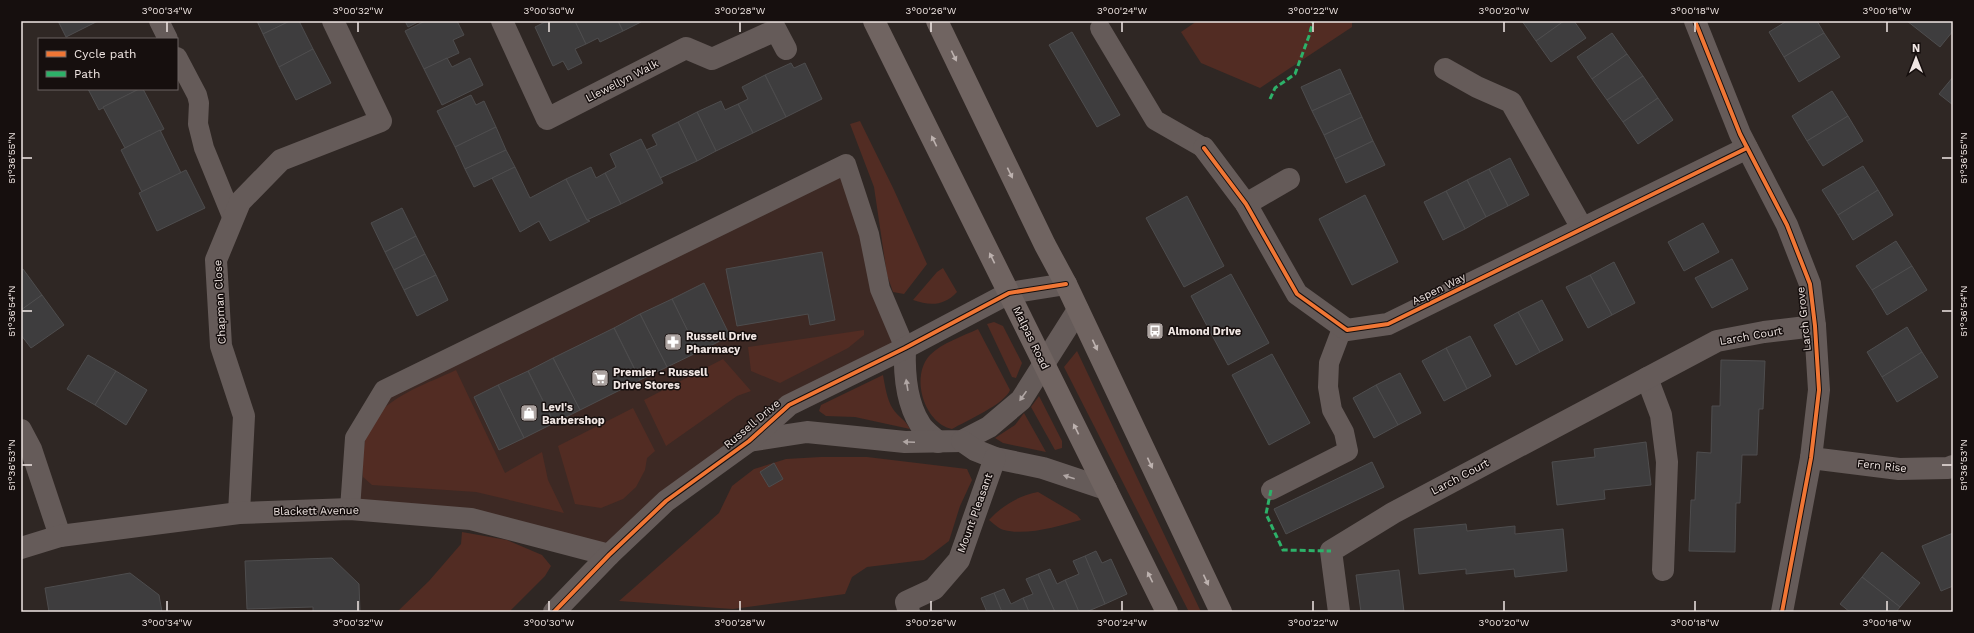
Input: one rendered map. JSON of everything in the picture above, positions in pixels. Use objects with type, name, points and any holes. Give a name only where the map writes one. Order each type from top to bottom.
[{"type":"main road","name":"Malpas Road","points":[[874,21],[1167,612]]},
{"type":"main road","points":[[937,21],[1045,245],[1066,284],[1221,612]]},
{"type":"street","name":"Chapman Close","points":[[239,513],[244,416],[222,346],[216,260],[240,202],[281,160],[381,121],[333,21]]},
{"type":"street","name":"Llewellyn Walk","points":[[502,21],[547,119],[686,48],[712,59],[776,30],[786,49]]},
{"type":"street","name":"Larch Grove","points":[[1695,21],[1747,148],[1787,225],[1810,284],[1815,326],[1819,390],[1811,458],[1782,612]]},
{"type":"street","points":[[1445,69],[1511,102],[1582,228]]},
{"type":"street","name":"Aspen Way","points":[[1204,148],[1246,204],[1297,294],[1347,330],[1388,324],[1747,148]]},
{"type":"street","points":[[1246,204],[1289,179]]},
{"type":"street","name":"Russell Drive","points":[[554,612],[610,555],[666,502],[749,441],[789,405],[905,348],[1009,293],[1066,284]]},
{"type":"street","name":"Russell Drive","points":[[749,441],[807,432],[905,442],[962,441],[989,427],[1021,400],[1078,310]]},
{"type":"street","name":"Larch Court","points":[[1339,612],[1331,551],[1393,512],[1718,341],[1764,332],[1815,326]]},
{"type":"street","points":[[905,348],[904,368],[909,402],[920,425],[938,442]]},
{"type":"street","points":[[1647,378],[1661,415],[1667,462],[1664,570]]},
{"type":"street","points":[[21,430],[30,449],[60,536]]},
{"type":"street","name":"Russell Drive","points":[[962,441],[995,458],[1043,468],[1106,489]]},
{"type":"street","name":"Mount Pleasant","points":[[909,612],[906,602],[934,589],[959,560],[995,458]]},
{"type":"street","name":"Fern Rise","points":[[1811,458],[1900,469],[1948,468],[1953,466]]},
{"type":"street","name":"Blackett Avenue","points":[[21,548],[60,536],[239,513],[350,509],[470,519],[610,555]]},
{"type":"lane","points":[[159,21],[168,38]]},
{"type":"lane","points":[[1100,28],[1155,120],[1204,148]]},
{"type":"lane","points":[[178,59],[197,95],[199,102],[198,124],[204,148],[233,219]]},
{"type":"lane","points":[[350,509],[355,438],[384,390],[846,164],[869,234],[880,289],[905,348]]},
{"type":"lane","points":[[1271,490],[1348,451],[1344,432],[1332,410],[1328,387],[1329,363],[1342,326]]},
{"type":"shaded area","points":[[1197,21],[1352,21],[1352,27],[1260,88],[1201,63],[1181,32]]},
{"type":"shaded area","points":[[860,121],[894,190],[927,264],[904,294],[893,292],[887,275],[874,187],[850,124]]},
{"type":"shaded area","points":[[846,164],[905,348],[789,405],[609,555],[471,519],[350,509],[355,438],[384,390]]},
{"type":"shaded area","points":[[943,268],[957,292],[947,300],[936,304],[913,300],[937,272]]},
{"type":"shaded area","points":[[994,322],[1003,326],[1022,363],[1016,378],[1012,377],[987,324]]},
{"type":"shaded area","points":[[978,329],[1010,390],[1001,401],[952,429],[942,425],[934,418],[927,408],[923,398],[921,375],[924,364],[930,355],[940,347]]},
{"type":"shaded area","points":[[864,330],[864,335],[848,348],[780,383],[751,371],[748,347]]},
{"type":"shaded area","points":[[1077,351],[1201,612],[1189,612],[1064,367]]},
{"type":"shaded area","points":[[723,359],[751,391],[737,396],[666,446],[644,400]]},
{"type":"shaded area","points":[[456,370],[505,473],[542,452],[548,480],[564,513],[476,492],[372,485],[363,477],[365,439],[374,419],[382,410],[401,396]]},
{"type":"shaded area","points":[[883,375],[886,393],[891,405],[895,412],[910,429],[855,417],[826,416],[819,411],[821,405]]},
{"type":"shaded area","points":[[1039,396],[1062,441],[1062,448],[1055,450],[1031,407]]},
{"type":"shaded area","points":[[633,408],[655,451],[647,458],[645,470],[636,487],[623,499],[601,508],[575,504],[558,446]]},
{"type":"shaded area","points":[[1024,413],[1046,452],[1003,443],[995,438],[1015,425]]},
{"type":"shaded area","points":[[867,457],[967,469],[972,480],[960,506],[949,541],[924,560],[867,567],[852,577],[845,594],[733,609],[619,601],[719,513],[732,486],[754,469],[786,459]]},
{"type":"shaded area","points":[[1038,492],[1077,515],[1081,520],[1043,530],[1013,532],[998,527],[989,520],[1011,502]]},
{"type":"shaded area","points":[[462,532],[507,540],[542,555],[551,566],[545,576],[509,612],[397,612],[429,581],[461,544]]},
{"type":"building","points":[[58,21],[98,21],[66,37]]},
{"type":"building","points":[[257,21],[290,21],[263,34]]},
{"type":"building","points":[[290,21],[299,21],[313,49],[279,67],[263,34]]},
{"type":"building","points":[[405,21],[420,21],[408,27]]},
{"type":"building","points":[[425,21],[457,21],[464,35],[453,40],[459,53],[424,69],[405,31]]},
{"type":"building","points":[[547,21],[575,21],[586,44],[575,49],[582,63],[568,70],[563,61],[553,66],[535,27]]},
{"type":"building","points":[[575,21],[618,21],[623,31],[600,42],[598,38],[586,44]]},
{"type":"building","points":[[618,21],[641,21],[641,22],[623,31]]},
{"type":"building","points":[[1522,21],[1564,21],[1536,41]]},
{"type":"building","points":[[1564,21],[1574,21],[1586,38],[1551,62],[1536,41]]},
{"type":"building","points":[[1787,21],[1817,21],[1824,33],[1784,57],[1769,32]]},
{"type":"building","points":[[1907,21],[1953,21],[1953,31],[1940,47]]},
{"type":"building","points":[[1072,32],[1120,115],[1097,127],[1049,45]]},
{"type":"building","points":[[1612,33],[1627,54],[1592,79],[1577,57]]},
{"type":"building","points":[[1824,33],[1840,57],[1799,82],[1784,57]]},
{"type":"building","points":[[313,49],[331,83],[296,100],[279,67]]},
{"type":"building","points":[[1627,54],[1643,76],[1607,100],[1592,79]]},
{"type":"building","points":[[447,58],[452,67],[470,58],[483,85],[442,105],[424,69]]},
{"type":"building","points":[[791,63],[794,68],[805,63],[822,99],[786,117],[765,75]]},
{"type":"building","points":[[1340,69],[1351,93],[1312,111],[1301,87]]},
{"type":"building","points":[[765,75],[786,117],[753,133],[738,104],[748,99],[742,87]]},
{"type":"building","points":[[1643,76],[1658,98],[1623,122],[1607,100]]},
{"type":"building","points":[[1953,77],[1953,105],[1939,94]]},
{"type":"building","points":[[89,90],[137,90],[99,110]]},
{"type":"building","points":[[137,90],[144,90],[164,129],[125,148],[103,107]]},
{"type":"building","points":[[1832,91],[1848,116],[1807,141],[1792,116]]},
{"type":"building","points":[[1351,93],[1362,117],[1324,135],[1312,111]]},
{"type":"building","points":[[471,95],[476,105],[484,101],[496,127],[455,147],[437,111]]},
{"type":"building","points":[[1658,98],[1673,120],[1638,144],[1623,122]]},
{"type":"building","points":[[721,101],[725,110],[738,104],[753,133],[716,151],[697,112]]},
{"type":"building","points":[[697,112],[716,151],[697,161],[678,122]]},
{"type":"building","points":[[1848,116],[1863,141],[1823,166],[1807,141]]},
{"type":"building","points":[[1362,117],[1373,141],[1335,159],[1324,135]]},
{"type":"building","points":[[678,122],[697,161],[660,178],[646,150],[657,145],[652,135]]},
{"type":"building","points":[[496,127],[506,150],[465,169],[455,147]]},
{"type":"building","points":[[160,130],[181,173],[142,192],[121,150]]},
{"type":"building","points":[[641,139],[663,183],[621,204],[605,173],[616,167],[610,154]]},
{"type":"building","points":[[1373,141],[1385,165],[1346,183],[1335,159]]},
{"type":"building","points":[[506,150],[515,167],[474,187],[465,169]]},
{"type":"building","points":[[1510,158],[1529,195],[1508,206],[1489,169]]},
{"type":"building","points":[[1863,166],[1878,190],[1838,215],[1822,190]]},
{"type":"building","points":[[515,167],[530,198],[566,179],[587,220],[590,221],[550,241],[539,221],[520,232],[492,178]]},
{"type":"building","points":[[591,167],[596,178],[605,173],[621,204],[587,220],[566,179]]},
{"type":"building","points":[[1489,169],[1508,206],[1486,217],[1467,180]]},
{"type":"building","points":[[186,170],[205,208],[157,231],[139,193]]},
{"type":"building","points":[[1467,180],[1486,217],[1465,229],[1446,191]]},
{"type":"building","points":[[1878,190],[1893,215],[1853,240],[1838,215]]},
{"type":"building","points":[[1446,191],[1465,229],[1443,240],[1424,202]]},
{"type":"building","points":[[1365,195],[1398,262],[1352,285],[1319,219]]},
{"type":"building","points":[[1187,196],[1224,266],[1184,287],[1146,218]]},
{"type":"building","points":[[402,208],[416,236],[385,252],[371,223]]},
{"type":"building","points":[[1703,223],[1719,252],[1684,271],[1668,242]]},
{"type":"building","points":[[416,236],[425,254],[394,270],[385,252]]},
{"type":"building","points":[[1896,241],[1912,266],[1872,290],[1856,266]]},
{"type":"building","points":[[822,252],[835,320],[810,325],[808,314],[737,326],[726,269]]},
{"type":"building","points":[[425,254],[436,275],[404,290],[394,270]]},
{"type":"building","points":[[1732,259],[1748,289],[1712,308],[1695,278]]},
{"type":"building","points":[[1614,262],[1635,303],[1612,315],[1590,275]]},
{"type":"building","points":[[1912,266],[1927,290],[1887,315],[1872,290]]},
{"type":"building","points":[[23,269],[42,295],[21,310],[21,270]]},
{"type":"building","points":[[1231,274],[1269,343],[1228,365],[1191,296]]},
{"type":"building","points":[[436,275],[448,300],[417,316],[404,290]]},
{"type":"building","points":[[1590,275],[1612,315],[1588,328],[1566,287]]},
{"type":"building","points":[[704,283],[730,336],[698,352],[672,299]]},
{"type":"building","points":[[42,295],[64,325],[31,348],[21,335],[21,310]]},
{"type":"building","points":[[672,299],[698,352],[667,367],[640,314]]},
{"type":"building","points":[[1542,300],[1563,340],[1540,352],[1518,312]]},
{"type":"building","points":[[1518,312],[1540,352],[1516,365],[1494,325]]},
{"type":"building","points":[[640,314],[667,367],[640,380],[614,328]]},
{"type":"building","points":[[1907,327],[1922,352],[1882,377],[1867,352]]},
{"type":"building","points":[[614,328],[640,380],[580,410],[553,358]]},
{"type":"building","points":[[1470,336],[1491,376],[1467,389],[1446,348]]},
{"type":"building","points":[[1446,348],[1467,389],[1444,401],[1422,361]]},
{"type":"building","points":[[1922,352],[1938,377],[1897,402],[1882,377]]},
{"type":"building","points":[[1272,354],[1310,423],[1269,445],[1232,375]]},
{"type":"building","points":[[88,355],[116,371],[95,405],[67,389]]},
{"type":"building","points":[[553,358],[580,410],[554,423],[528,371]]},
{"type":"building","points":[[1721,360],[1765,361],[1763,409],[1759,409],[1757,455],[1742,455],[1740,503],[1736,503],[1735,552],[1689,551],[1691,500],[1695,500],[1697,452],[1711,453],[1712,406],[1720,406]]},
{"type":"building","points":[[116,371],[147,390],[126,425],[95,405]]},
{"type":"building","points":[[528,371],[554,423],[524,438],[498,385]]},
{"type":"building","points":[[1400,373],[1421,413],[1398,425],[1376,385]]},
{"type":"building","points":[[498,385],[524,438],[499,450],[474,397]]},
{"type":"building","points":[[1376,385],[1398,425],[1374,438],[1353,398]]},
{"type":"building","points":[[1646,442],[1651,485],[1604,490],[1605,499],[1557,505],[1552,462],[1595,457],[1594,449]]},
{"type":"building","points":[[1372,462],[1384,487],[1286,534],[1274,509]]},
{"type":"building","points":[[774,463],[783,479],[769,487],[760,472]]},
{"type":"building","points":[[1466,524],[1467,531],[1515,526],[1515,534],[1563,529],[1567,571],[1515,577],[1514,569],[1466,574],[1466,569],[1419,574],[1414,529]]},
{"type":"building","points":[[1953,533],[1953,586],[1941,591],[1922,546]]},
{"type":"building","points":[[1096,551],[1102,563],[1111,559],[1127,594],[1105,604],[1085,556]]},
{"type":"building","points":[[1882,552],[1920,583],[1900,607],[1862,577]]},
{"type":"building","points":[[1085,556],[1105,604],[1086,612],[1079,612],[1065,580],[1079,574],[1073,561]]},
{"type":"building","points":[[332,558],[359,584],[360,612],[313,612],[313,607],[247,609],[245,561]]},
{"type":"building","points":[[1050,569],[1057,584],[1065,580],[1079,612],[1055,612],[1038,574]]},
{"type":"building","points":[[1399,570],[1404,612],[1361,612],[1356,575]]},
{"type":"building","points":[[130,573],[159,595],[162,612],[49,612],[45,588]]},
{"type":"building","points":[[1038,574],[1055,612],[1029,612],[1023,598],[1033,594],[1026,579]]},
{"type":"building","points":[[1862,577],[1900,607],[1896,612],[1850,612],[1840,604]]},
{"type":"building","points":[[1004,589],[1011,604],[1023,598],[1029,612],[1002,612],[994,593]]},
{"type":"building","points":[[994,593],[1002,612],[987,612],[981,598]]},
{"type":"marked path","points":[[1270,99],[1275,88],[1295,74],[1313,21]]},
{"type":"marked path","points":[[1271,490],[1266,514],[1283,550],[1331,551]]},
{"type":"cycle path","points":[[1695,21],[1740,134],[1787,225],[1810,284],[1815,326],[1819,390],[1811,458],[1782,612]]},
{"type":"cycle path","points":[[1204,148],[1246,204],[1297,294],[1347,330],[1388,324],[1747,148]]},
{"type":"cycle path","points":[[554,612],[609,555],[666,501],[749,441],[789,405],[905,348],[1009,293],[1066,284]]},
{"type":"place","name":"Almond Drive","points":[[1155,331]]},
{"type":"place","name":"Russell Drive Pharmacy","points":[[673,342]]},
{"type":"place","name":"Premier - Russell Drive Stores","points":[[600,378]]},
{"type":"place","name":"Levi's Barbershop","points":[[529,413]]}]
